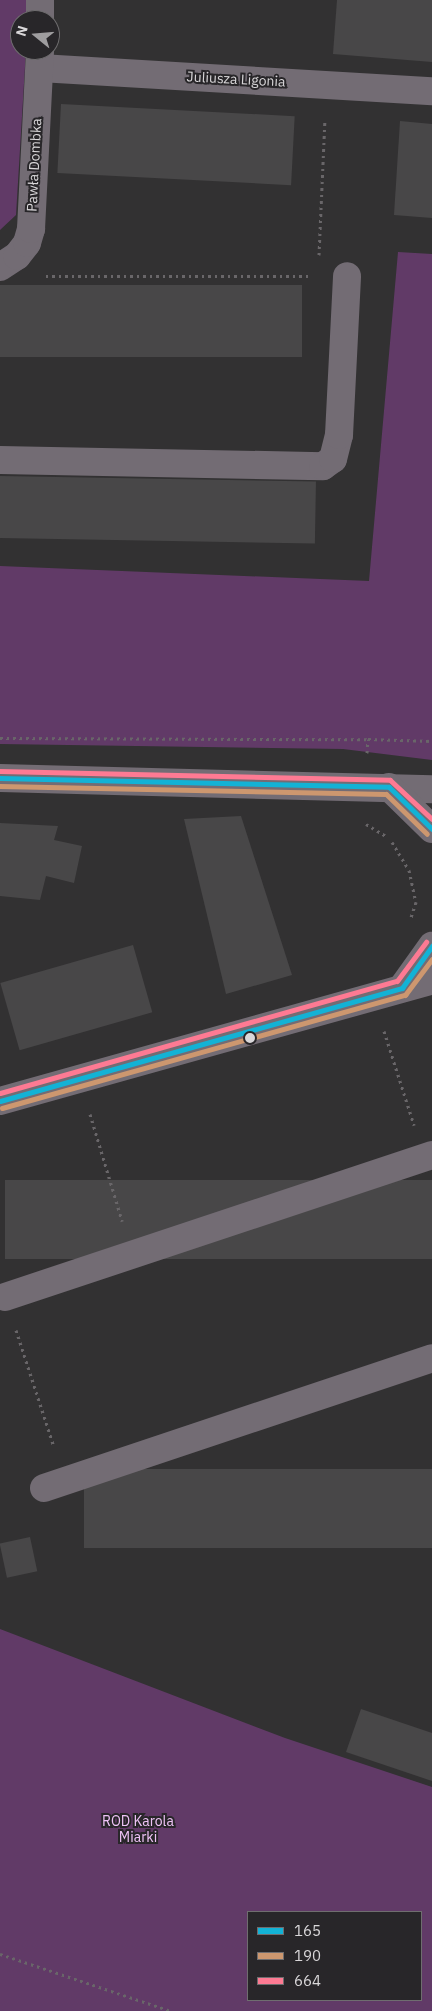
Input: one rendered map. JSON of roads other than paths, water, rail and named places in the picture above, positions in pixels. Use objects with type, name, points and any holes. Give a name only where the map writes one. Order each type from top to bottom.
[{"type":"street","name":"Pawła Dombka","points":[[0,267],[22,250],[31,229],[40,60]]},
{"type":"street","name":"Juliusza Ligonia","points":[[52,60],[432,91]]},
{"type":"street","points":[[0,460],[323,466],[333,458],[339,435],[347,276]]},
{"type":"street","points":[[0,778],[377,786],[432,790]]},
{"type":"street","points":[[377,786],[432,829]]},
{"type":"street","points":[[402,988],[432,946]]},
{"type":"street","points":[[0,1101],[432,980]]},
{"type":"street","points":[[5,1297],[428,1157]]},
{"type":"street","points":[[54,1485],[432,1358]]},
{"type":"park label","name":"ROD Karola Miarki","points":[[138,1829]]}]
